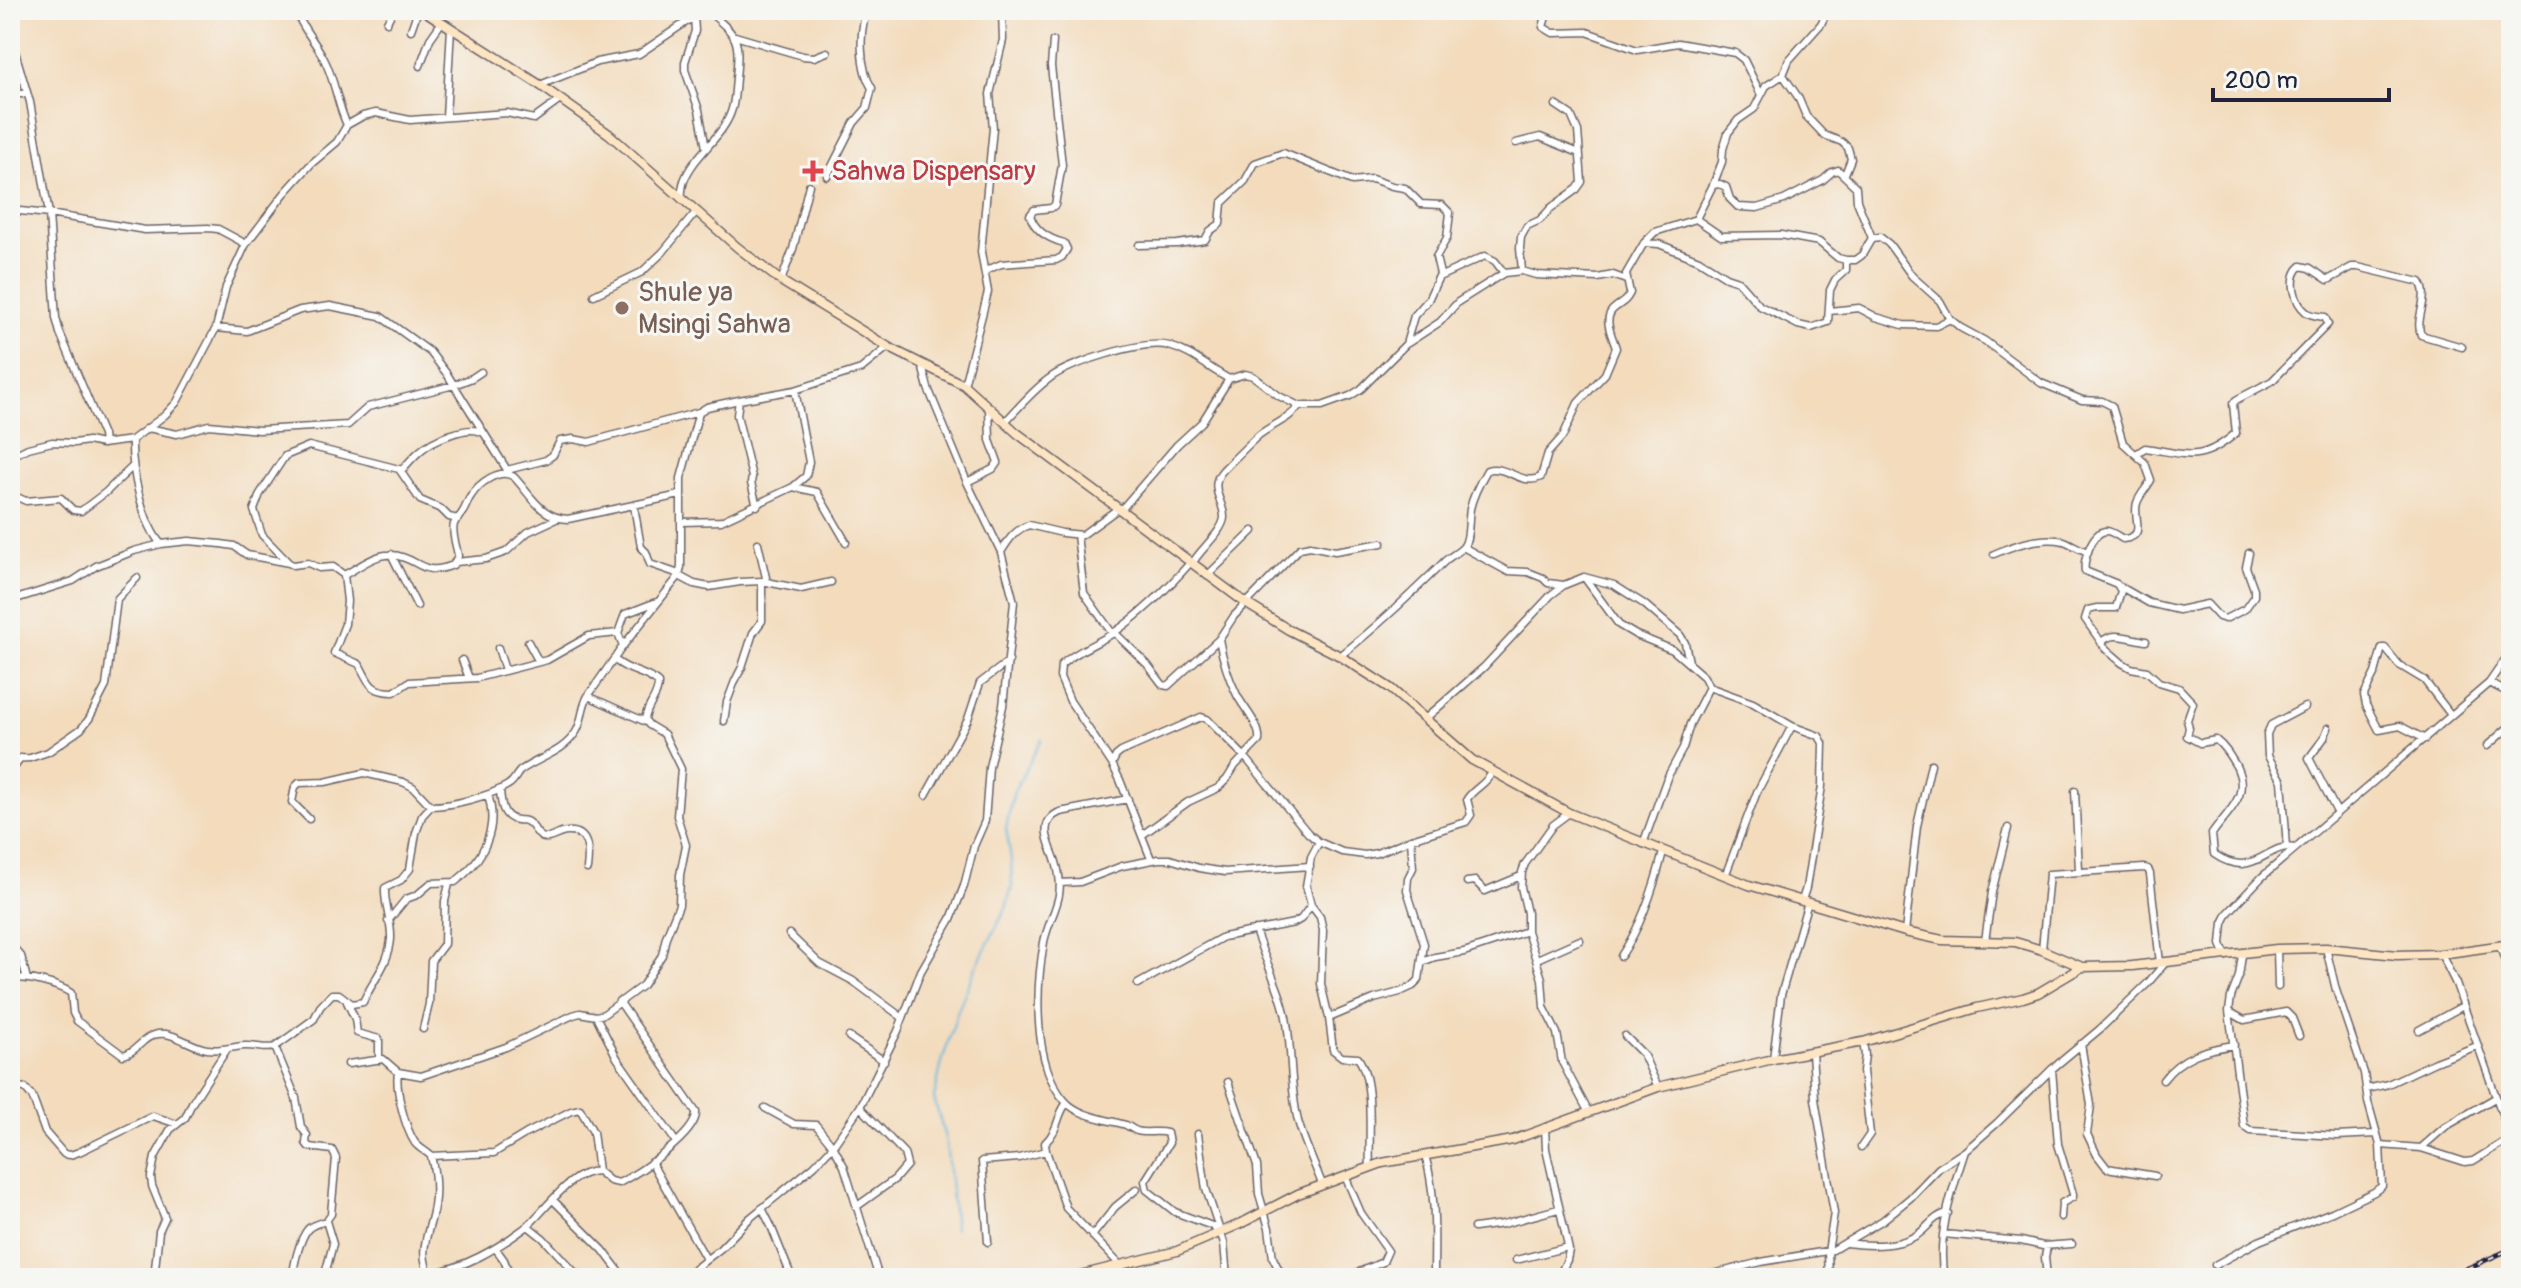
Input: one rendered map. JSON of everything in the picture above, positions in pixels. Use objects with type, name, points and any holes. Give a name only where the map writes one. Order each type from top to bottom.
[{"type":"main road","points":[[420,10],[540,85],[609,134],[696,212],[781,281],[888,347],[964,385],[1017,433],[1207,576],[1289,630],[1340,656],[1390,688],[1463,754],[1569,813],[1749,885],[1905,932],[1942,940],[2015,942],[2082,967],[2163,963],[2277,949],[2326,948],[2397,955],[2441,954],[2511,944]]},
{"type":"main road","points":[[1068,1278],[1177,1251],[1322,1184],[1370,1167],[1425,1154],[1513,1140],[1658,1087],[1773,1059],[1863,1042],[1977,1008],[2023,998],[2038,993],[2082,967]]},
{"type":"street","points":[[296,10],[299,20],[325,60],[347,125]]},
{"type":"street","points":[[387,22],[393,10]]},
{"type":"street","points":[[411,30],[420,10]]},
{"type":"street","points":[[540,85],[597,62],[639,54],[706,10],[735,36],[803,56],[818,57],[827,52]]},
{"type":"street","points":[[827,176],[854,123],[866,110],[872,88],[865,76],[862,43],[868,10]]},
{"type":"street","points":[[964,385],[987,298],[988,282],[981,252],[993,128],[990,103],[1003,40],[1002,10]]},
{"type":"street","points":[[1548,10],[1543,27],[1553,33],[1593,33],[1641,50],[1690,43],[1735,53],[1744,60],[1761,95]]},
{"type":"street","points":[[1340,656],[1390,616],[1404,598],[1463,547],[1471,505],[1487,470],[1496,468],[1529,480],[1541,477],[1548,453],[1568,428],[1578,403],[1605,374],[1616,348],[1608,319],[1613,308],[1622,304],[1630,293],[1626,280],[1629,268],[1644,243],[1661,229],[1696,219],[1722,162],[1728,133],[1738,120],[1754,109],[1766,86],[1783,75],[1789,60],[1821,24],[1828,10]]},
{"type":"street","points":[[694,16],[695,31],[685,70],[699,110],[706,148]]},
{"type":"street","points":[[420,66],[431,36],[442,22]]},
{"type":"street","points":[[446,117],[451,28]]},
{"type":"street","points":[[10,35],[27,94],[49,214],[56,318],[104,444]]},
{"type":"street","points":[[681,199],[684,180],[723,129],[733,108],[738,47],[735,36]]},
{"type":"street","points":[[985,271],[1001,264],[1056,260],[1067,249],[1064,243],[1048,238],[1032,222],[1030,215],[1034,210],[1055,205],[1061,174],[1051,66],[1053,41]]},
{"type":"street","points":[[1783,75],[1806,116],[1824,135],[1842,142],[1848,148],[1851,159],[1845,174]]},
{"type":"street","points":[[10,94],[27,94]]},
{"type":"street","points":[[10,457],[28,448],[52,442],[104,444],[132,440],[161,419],[177,402],[216,328],[226,287],[246,244],[284,194],[342,136],[347,125],[376,113],[410,120],[507,113],[536,119],[560,100]]},
{"type":"street","points":[[1522,271],[1520,248],[1523,232],[1581,185],[1583,177],[1578,131],[1565,110],[1556,105]]},
{"type":"street","points":[[1516,143],[1540,137],[1579,153]]},
{"type":"street","points":[[1139,245],[1205,240],[1210,231],[1220,224],[1222,203],[1245,181],[1255,163],[1283,153],[1352,181],[1372,179],[1405,188],[1421,204],[1442,205],[1450,213],[1449,232],[1436,257],[1439,277],[1428,300],[1414,316],[1406,344]]},
{"type":"street","points":[[1713,185],[1723,185],[1734,204],[1745,209],[1784,200],[1823,180],[1835,170],[1845,174],[1856,187],[1857,201],[1872,238]]},
{"type":"street","points":[[781,281],[793,249],[809,185]]},
{"type":"street","points":[[10,210],[145,230],[218,229],[246,244]]},
{"type":"street","points":[[594,295],[642,272],[696,212]]},
{"type":"street","points":[[1696,219],[1721,236],[1781,235],[1819,242],[1838,258],[1846,260],[1855,260],[1862,255],[1872,238]]},
{"type":"street","points":[[1872,238],[1885,239],[1912,276],[1940,301],[1950,319],[1961,328],[1985,341],[2041,383],[2082,400],[2109,404],[2123,443],[2145,463],[2151,480],[2136,506],[2138,530],[2134,536],[2126,540],[2111,531],[2097,535],[2084,562],[2085,571],[2149,603],[2179,610],[2207,604],[2225,619],[2245,609],[2254,596],[2246,567],[2249,553]]},
{"type":"street","points":[[1644,243],[1659,244],[1699,260],[1738,281],[1760,306],[1811,328],[1828,322],[1830,290],[1846,270],[1846,260]]},
{"type":"street","points":[[1439,277],[1485,256],[1495,261],[1504,273]]},
{"type":"street","points":[[2136,454],[2145,448],[2199,455],[2236,433],[2233,404],[2236,400],[2272,381],[2328,324],[2325,317],[2310,315],[2304,310],[2296,294],[2293,277],[2301,266],[2328,280],[2358,267],[2420,282],[2425,291],[2418,326],[2421,335],[2462,347]]},
{"type":"street","points":[[1001,552],[1017,531],[1029,525],[1077,535],[1089,532],[1120,509],[1177,445],[1202,422],[1229,379],[1245,374],[1253,376],[1279,396],[1299,406],[1322,406],[1361,389],[1406,344],[1440,322],[1458,302],[1504,273],[1522,271],[1536,275],[1598,278],[1613,275],[1626,280]]},
{"type":"street","points":[[216,328],[247,331],[276,317],[306,308],[342,307],[372,313],[388,321],[430,352],[508,471],[543,511],[556,519]]},
{"type":"street","points":[[1829,311],[1859,308],[1903,325],[1936,326],[1950,319]]},
{"type":"street","points":[[1005,422],[1052,376],[1135,345],[1164,344],[1181,350],[1229,379]]},
{"type":"street","points":[[344,575],[376,558],[391,554],[426,570],[448,567],[458,556],[453,529],[473,492],[488,479],[546,460],[553,455],[560,441],[589,442],[699,412],[707,407],[795,390],[861,369],[888,347]]},
{"type":"street","points":[[683,1278],[762,1208],[803,1177],[833,1146],[860,1107],[884,1061],[921,971],[951,919],[985,821],[989,767],[1001,723],[1014,602],[1001,552],[967,482],[928,388],[922,365]]},
{"type":"street","points":[[148,428],[177,434],[209,425],[259,430],[348,425],[371,406],[454,385],[481,372]]},
{"type":"street","points":[[681,522],[717,522],[735,512],[757,506],[793,487],[808,470],[795,390]]},
{"type":"street","points":[[739,400],[737,415],[757,506]]},
{"type":"street","points":[[1151,859],[1112,764],[1070,701],[1060,672],[1061,665],[1138,614],[1191,564],[1219,530],[1224,519],[1217,488],[1223,471],[1259,435],[1289,418],[1299,406]]},
{"type":"street","points":[[967,482],[997,466],[989,434],[989,407]]},
{"type":"street","points":[[309,819],[292,802],[295,787],[304,781],[325,782],[364,773],[403,782],[413,787],[431,806],[446,807],[500,790],[515,781],[520,772],[566,744],[579,728],[588,696],[679,575],[681,478],[699,412]]},
{"type":"street","points":[[401,471],[416,453],[430,444],[469,428],[481,432]]},
{"type":"street","points":[[132,440],[132,467],[151,529],[161,544]]},
{"type":"street","points":[[289,563],[262,535],[254,510],[260,494],[285,456],[300,448],[309,446],[366,459],[401,471],[420,500],[458,519]]},
{"type":"street","points":[[10,494],[26,501],[61,498],[73,510],[81,511],[132,467]]},
{"type":"street","points":[[793,487],[817,492],[846,542]]},
{"type":"street","points":[[455,562],[486,559],[506,552],[531,529],[556,519],[680,495]]},
{"type":"street","points":[[634,506],[641,547],[650,564],[694,584],[709,587],[724,583],[764,582],[801,589],[831,582]]},
{"type":"street","points":[[1207,576],[1253,531]]},
{"type":"street","points":[[1077,535],[1084,593],[1113,633],[1166,686],[1171,685],[1219,639],[1234,616],[1300,548],[1310,546],[1335,551],[1382,543]]},
{"type":"street","points":[[1994,554],[2029,542],[2047,540],[2068,543],[2088,552]]},
{"type":"street","points":[[10,604],[19,598],[73,581],[96,566],[134,551],[189,541],[234,546],[247,555],[293,565],[308,563],[319,568],[333,567],[344,575],[347,601],[345,624],[334,653],[359,664],[369,684],[389,693],[409,682],[469,678],[539,662],[553,658],[589,636],[618,633]]},
{"type":"street","points":[[724,721],[731,692],[753,633],[762,621],[764,582],[758,543]]},
{"type":"street","points":[[1463,547],[1507,571],[1528,572],[1548,583],[1564,585]]},
{"type":"street","points":[[391,554],[417,606]]},
{"type":"street","points":[[1584,577],[1619,625],[1673,650],[1704,677],[1709,687],[1753,703],[1792,726],[1819,736],[1824,750],[1822,786],[1805,901],[1781,995],[1773,1059]]},
{"type":"street","points":[[1425,719],[1484,667],[1551,595],[1564,585],[1584,577],[1614,585],[1644,604],[1680,635],[1689,662]]},
{"type":"street","points":[[10,759],[48,752],[81,729],[89,719],[106,686],[117,599],[137,578]]},
{"type":"street","points":[[2121,587],[2117,607],[2088,610],[2085,622],[2110,653],[2128,666],[2147,671],[2159,682],[2179,688],[2193,703],[2187,720],[2187,736],[2200,743],[2216,740],[2231,756],[2242,776],[2238,798],[2212,834],[2214,854],[2228,863],[2246,863],[2290,848]]},
{"type":"street","points":[[623,646],[618,633],[625,614],[659,601]]},
{"type":"street","points":[[2102,642],[2113,634],[2146,641]]},
{"type":"street","points":[[1142,835],[1188,802],[1218,788],[1259,741],[1260,735],[1235,691],[1219,639]]},
{"type":"street","points":[[528,642],[539,662]]},
{"type":"street","points":[[498,648],[505,670]]},
{"type":"street","points":[[2425,739],[2400,726],[2379,730],[2373,722],[2364,695],[2375,673],[2382,648],[2399,665],[2424,680],[2451,715]]},
{"type":"street","points":[[2227,957],[2221,935],[2228,913],[2290,848],[2489,683],[2511,651]]},
{"type":"street","points":[[462,660],[469,678]]},
{"type":"street","points":[[615,660],[625,669],[649,676],[658,683],[657,692],[645,714],[646,722]]},
{"type":"street","points":[[926,795],[962,732],[980,683],[1009,661]]},
{"type":"street","points":[[2489,683],[2511,694]]},
{"type":"street","points":[[1643,844],[1667,778],[1709,687]]},
{"type":"street","points":[[348,1064],[387,1060],[398,1072],[421,1076],[506,1047],[573,1015],[604,1014],[643,985],[662,955],[679,905],[680,875],[686,851],[677,816],[682,774],[664,734],[646,722],[588,696]]},
{"type":"street","points":[[2290,848],[2282,781],[2268,756],[2267,734],[2271,725],[2305,707]]},
{"type":"street","points":[[1112,764],[1121,752],[1201,717],[1207,719],[1245,757],[1308,833],[1319,842],[1342,852],[1365,855],[1466,822],[1471,815],[1467,799],[1485,784],[1492,772]]},
{"type":"street","points":[[2487,746],[2511,725]]},
{"type":"street","points":[[1725,876],[1757,792],[1792,726]]},
{"type":"street","points":[[2328,728],[2309,758],[2337,812]]},
{"type":"street","points":[[10,773],[21,758]]},
{"type":"street","points":[[1905,932],[1917,826],[1931,764]]},
{"type":"street","points":[[500,790],[501,804],[507,815],[527,821],[541,837],[567,832],[585,838],[587,869]]},
{"type":"street","points":[[2075,791],[2079,870]]},
{"type":"street","points":[[388,921],[408,897],[417,895],[431,883],[449,884],[462,877],[476,861],[491,836],[493,816],[488,795]]},
{"type":"street","points":[[1128,799],[1060,812],[1047,823],[1046,836],[1060,883],[1056,907],[1044,939],[1038,995],[1043,1050],[1053,1081],[1066,1104],[1139,1132],[1153,1130],[1167,1133],[1169,1143],[1145,1181],[1147,1190],[1175,1212],[1212,1226],[1220,1233]]},
{"type":"street","points":[[347,1002],[355,1005],[363,1002],[382,972],[391,939],[385,888],[401,880],[410,869],[416,833],[422,816],[431,806]]},
{"type":"street","points":[[1569,813],[1553,825],[1525,864],[1521,876],[1522,895],[1527,913],[1527,931],[1542,979],[1545,1011],[1557,1033],[1562,1062],[1588,1111]]},
{"type":"street","points":[[1985,941],[1992,892],[2008,828]]},
{"type":"street","points":[[1329,1018],[1413,986],[1419,980],[1424,944],[1407,886],[1413,868],[1411,839]]},
{"type":"street","points":[[1319,842],[1311,857],[1306,886],[1323,930],[1321,984],[1333,1050],[1342,1057],[1358,1058],[1362,1065],[1367,1089],[1370,1167]]},
{"type":"street","points":[[1621,956],[1656,883],[1663,852]]},
{"type":"street","points":[[1060,883],[1080,882],[1151,859],[1170,859],[1225,872],[1310,866]]},
{"type":"street","points":[[1697,1278],[1761,1262],[1828,1252],[1846,1243],[1883,1220],[1939,1168],[1965,1151],[1997,1123],[2148,983],[2163,963],[2148,869],[2079,870],[2047,876],[2042,950]]},
{"type":"street","points":[[1467,882],[1475,881],[1485,891],[1521,876]]},
{"type":"street","points":[[423,1029],[429,1004],[431,961],[444,944],[445,901],[449,884]]},
{"type":"street","points":[[1138,984],[1223,937],[1294,923],[1311,905]]},
{"type":"street","points":[[1255,930],[1284,1007],[1298,1120],[1322,1184]]},
{"type":"street","points":[[1422,962],[1527,931]]},
{"type":"street","points":[[789,934],[819,963],[853,981],[903,1018]]},
{"type":"street","points":[[1537,959],[1580,940]]},
{"type":"street","points":[[10,944],[21,956],[27,979]]},
{"type":"street","points":[[2500,947],[2511,977]]},
{"type":"street","points":[[2215,1265],[2259,1241],[2332,1212],[2379,1189],[2382,1180],[2380,1145],[2362,1064],[2336,990],[2326,948]]},
{"type":"street","points":[[2277,949],[2278,987]]},
{"type":"street","points":[[2380,1145],[2421,1148],[2465,1162],[2473,1161],[2504,1144],[2508,1136],[2456,984],[2441,954]]},
{"type":"street","points":[[2242,955],[2229,1011],[2242,1121],[2247,1129],[2310,1135],[2376,1134]]},
{"type":"street","points":[[10,979],[27,979],[71,993],[77,1021],[119,1054],[128,1055],[150,1036],[157,1034],[175,1036],[207,1049],[275,1047],[314,1019],[332,994],[339,994],[347,1002],[355,1019],[357,1033],[379,1039],[379,1060]]},
{"type":"street","points":[[398,1072],[407,1127],[417,1146],[431,1156],[494,1153],[527,1133],[580,1109],[593,1132],[598,1171],[614,1184],[619,1183],[676,1142],[697,1118],[696,1112],[619,1001]]},
{"type":"street","points":[[2419,1030],[2463,1006]]},
{"type":"street","points":[[2229,1011],[2244,1020],[2286,1012],[2292,1018],[2299,1036]]},
{"type":"street","points":[[596,1016],[598,1026],[617,1058],[676,1142]]},
{"type":"street","points":[[1625,1036],[1643,1054],[1658,1087]]},
{"type":"street","points":[[849,1037],[884,1061]]},
{"type":"street","points":[[1861,1147],[1870,1134],[1863,1042]]},
{"type":"street","points":[[2081,1044],[2091,1105],[2087,1134],[2097,1155],[2107,1168],[2155,1176]]},
{"type":"street","points":[[2163,1080],[2181,1060],[2234,1045]]},
{"type":"street","points":[[2367,1089],[2388,1084],[2477,1046]]},
{"type":"street","points":[[275,1047],[296,1098],[301,1127],[307,1135],[306,1143],[309,1147],[332,1150],[336,1154],[331,1214],[326,1221],[312,1225],[306,1232],[293,1265],[293,1278]]},
{"type":"street","points":[[154,1278],[159,1231],[165,1218],[152,1186],[155,1157],[170,1130],[185,1118],[227,1049]]},
{"type":"street","points":[[1812,1052],[1815,1099],[1834,1213],[1828,1252],[1829,1278]]},
{"type":"street","points":[[2052,1069],[2058,1144],[2073,1194],[2062,1203],[2061,1217]]},
{"type":"street","points":[[1228,1082],[1257,1166],[1259,1194],[1269,1228],[1273,1258],[1283,1278]]},
{"type":"street","points":[[10,1086],[25,1088],[32,1096],[45,1132],[64,1154],[79,1152],[153,1116],[177,1124]]},
{"type":"street","points":[[2421,1148],[2445,1127],[2495,1098]]},
{"type":"street","points":[[1066,1104],[1057,1128],[1045,1143],[1046,1151],[1066,1208],[1121,1266],[1116,1278]]},
{"type":"street","points":[[856,1207],[895,1179],[907,1165],[904,1153],[860,1107]]},
{"type":"street","points":[[765,1108],[794,1124],[816,1125],[833,1146],[844,1166],[879,1278]]},
{"type":"street","points":[[1545,1127],[1546,1149],[1568,1247],[1567,1260],[1558,1278]]},
{"type":"street","points":[[1198,1134],[1206,1189],[1225,1251],[1227,1278]]},
{"type":"street","points":[[988,1242],[982,1161],[1019,1158],[1046,1151]]},
{"type":"street","points":[[1944,1278],[1941,1265],[1943,1234],[1951,1191],[1965,1151]]},
{"type":"street","points":[[1425,1154],[1435,1215],[1434,1278]]},
{"type":"street","points":[[431,1156],[436,1179],[435,1200],[424,1249],[424,1262],[430,1276],[453,1270],[496,1249],[528,1226],[561,1191],[588,1172],[598,1171]]},
{"type":"street","points":[[651,1162],[706,1259]]},
{"type":"street","points":[[1345,1176],[1361,1213],[1388,1251],[1383,1262],[1356,1276],[1345,1278]]},
{"type":"street","points":[[1092,1236],[1115,1207],[1137,1189]]},
{"type":"street","points":[[553,1200],[603,1250],[624,1278]]},
{"type":"street","points":[[762,1208],[792,1278]]},
{"type":"street","points":[[1474,1228],[1503,1224],[1558,1209]]},
{"type":"street","points":[[1846,1243],[1866,1246],[1903,1240],[1917,1235],[1933,1219],[1948,1213]]},
{"type":"street","points":[[324,1278],[333,1244],[326,1221]]},
{"type":"street","points":[[528,1226],[580,1278]]},
{"type":"street","points":[[1943,1234],[2021,1241],[2047,1247],[2072,1244]]},
{"type":"street","points":[[1516,1260],[1568,1247]]},
{"type":"street","points":[[2047,1247],[2047,1278]]},
{"type":"street","points":[[496,1249],[511,1278]]},
{"type":"street","points":[[1720,1273],[1727,1278]]},
{"type":"waterway","points":[[955,1229],[946,1142],[934,1098],[958,1010],[1006,908],[1012,887],[1006,828],[1014,791],[1042,739]]},
{"type":"railway","points":[[2445,1278],[2511,1249]]},
{"type":"place","name":"Sahwa Dispensary","points":[[813,171]]},
{"type":"place","name":"Shule ya Msingi Sahwa","points":[[622,308]]}]
